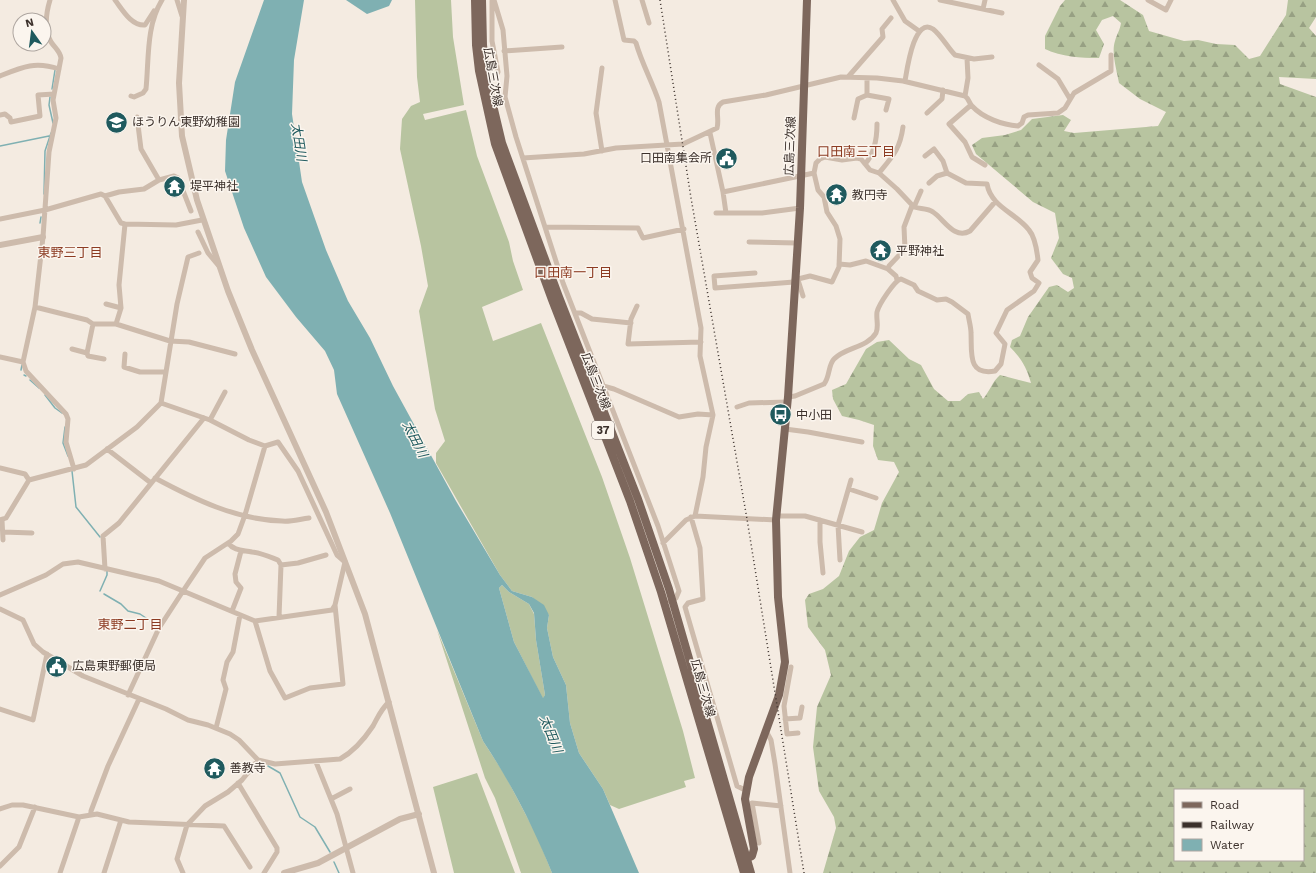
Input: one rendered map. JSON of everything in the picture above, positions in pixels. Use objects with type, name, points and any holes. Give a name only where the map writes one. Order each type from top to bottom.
[{"type":"main road","name":"広島三次線","points":[[475,0],[476,45],[484,81],[502,143],[524,205],[638,499],[744,859],[751,873]]},
{"type":"main road","name":"広島三次線","points":[[482,0],[484,81]]},
{"type":"main road","name":"広島三次線","points":[[744,859],[752,856],[754,850],[745,799],[749,777],[784,687],[785,662],[778,597],[776,518],[788,400],[796,281],[807,0]]},
{"type":"main road","name":"広島三次線","points":[[744,859],[744,873]]},
{"type":"street","points":[[50,0],[47,10],[46,26],[50,40],[60,53],[61,58],[54,94],[53,107],[56,118],[49,152],[43,237],[35,307],[24,362],[26,371],[66,414],[68,419],[66,442],[74,469]]},
{"type":"street","points":[[115,0],[130,20],[141,25],[144,25],[162,0]]},
{"type":"street","points":[[177,0],[182,16]]},
{"type":"street","points":[[184,0],[179,83],[182,136],[202,220],[218,265],[252,350],[326,512],[365,614],[434,873]]},
{"type":"street","points":[[484,81],[495,78],[498,72],[492,41],[493,0]]},
{"type":"street","points":[[493,0],[503,30],[507,76],[505,97],[545,227],[575,313],[663,543],[679,591],[676,598],[668,602]]},
{"type":"street","points":[[615,0],[624,40],[634,41],[636,43],[641,61],[650,75],[659,102],[676,195],[680,203],[701,328],[702,367],[709,388],[713,415],[706,447],[703,477],[693,516],[700,548],[704,599],[688,603],[685,607],[737,786],[747,791]]},
{"type":"street","points":[[642,0],[649,23]]},
{"type":"street","points":[[892,0],[905,21],[919,31]]},
{"type":"street","points":[[940,0],[967,3],[983,9],[1002,13]]},
{"type":"street","points":[[983,9],[985,0]]},
{"type":"street","points":[[1148,0],[1166,10],[1171,0]]},
{"type":"street","points":[[131,96],[134,97],[143,94],[146,89],[150,39],[157,8]]},
{"type":"street","points":[[848,77],[882,37],[882,30],[891,18]]},
{"type":"street","points":[[905,81],[913,42],[919,31],[924,27],[929,27],[934,30],[955,55],[974,59],[992,57]]},
{"type":"street","points":[[504,51],[562,47]]},
{"type":"street","points":[[523,158],[584,154],[616,148],[668,146],[689,142],[710,133],[717,128],[719,122],[717,108],[719,104],[804,87],[827,79],[848,77],[905,81],[965,96],[970,100],[971,105],[984,115],[1009,126],[1018,126],[1028,115],[1058,113],[1065,108],[1074,93],[1111,71],[1111,55]]},
{"type":"street","points":[[965,96],[968,78],[967,58]]},
{"type":"street","points":[[0,76],[29,65],[45,65],[59,69]]},
{"type":"street","points":[[1039,65],[1058,79],[1070,99]]},
{"type":"street","points":[[602,68],[596,113],[602,151]]},
{"type":"street","points":[[867,78],[867,95]]},
{"type":"street","points":[[927,113],[942,99],[943,90]]},
{"type":"street","points":[[0,115],[6,114],[10,118],[11,122],[40,116],[38,95],[54,94]]},
{"type":"street","points":[[854,118],[858,99],[867,95],[889,99],[886,110]]},
{"type":"street","points":[[971,105],[949,124],[965,142],[972,157],[985,165]]},
{"type":"street","points":[[136,117],[141,149],[159,180]]},
{"type":"street","points":[[865,164],[872,156],[877,135],[877,124]]},
{"type":"street","points":[[879,173],[897,151],[901,142],[903,127]]},
{"type":"street","points":[[710,133],[726,213]]},
{"type":"street","points":[[925,156],[934,149],[944,161],[947,173]]},
{"type":"street","points":[[755,273],[714,276],[715,288],[796,281],[810,276],[832,282],[839,264],[840,239],[836,226],[827,212],[824,197],[818,190],[814,173],[816,163],[825,157],[842,160],[857,158],[870,170],[879,173],[913,206],[928,209],[951,229],[966,234],[995,202]]},
{"type":"street","points":[[723,192],[814,173]]},
{"type":"street","points":[[897,280],[906,280],[914,285],[918,291],[937,300],[946,299],[968,314],[973,364],[980,370],[989,372],[995,371],[1001,364],[1005,344],[996,333],[1007,310],[1034,291],[1040,283],[1032,278],[1030,272],[1038,260],[1030,230],[1009,211],[995,202],[990,195],[986,184],[966,183],[947,173],[937,176],[928,183]]},
{"type":"street","points":[[0,219],[45,210],[96,195],[101,194],[105,196],[119,192],[144,189],[159,180],[174,176],[178,178],[191,211]]},
{"type":"street","points":[[185,190],[187,199]]},
{"type":"street","points":[[888,269],[890,263],[903,253],[905,249],[904,227],[921,191]]},
{"type":"street","points":[[105,196],[121,223],[125,224],[176,225],[202,220]]},
{"type":"street","points":[[716,213],[762,213],[800,208]]},
{"type":"street","points":[[116,324],[121,308],[119,285],[125,224]]},
{"type":"street","points":[[545,227],[638,228],[643,238],[684,229]]},
{"type":"street","points":[[198,232],[208,253],[218,265]]},
{"type":"street","points":[[0,245],[43,237]]},
{"type":"street","points":[[749,242],[797,243]]},
{"type":"street","points":[[4,540],[1,520],[10,512],[29,480],[86,465],[137,427],[161,403],[170,341],[188,257],[198,253]]},
{"type":"street","points":[[839,264],[854,264],[866,261],[888,269],[896,276],[897,280]]},
{"type":"street","points":[[737,406],[755,402],[788,400],[824,384],[835,358],[872,338],[877,332],[877,312],[879,306],[897,280]]},
{"type":"street","points":[[796,281],[803,296]]},
{"type":"street","points":[[106,304],[121,308]]},
{"type":"street","points":[[637,306],[631,323],[628,344],[701,342]]},
{"type":"street","points":[[35,307],[87,320],[93,324],[116,324],[170,341],[189,342],[235,354]]},
{"type":"street","points":[[575,313],[581,313],[592,318],[631,323]]},
{"type":"street","points":[[87,354],[93,324]]},
{"type":"street","points":[[72,349],[87,354],[88,356],[104,358]]},
{"type":"street","points":[[125,354],[124,367],[140,372],[165,372]]},
{"type":"street","points":[[0,357],[24,362]]},
{"type":"street","points":[[603,386],[614,389],[679,417],[698,414],[713,415]]},
{"type":"street","points":[[210,420],[225,392]]},
{"type":"street","points":[[161,403],[210,420],[249,440],[265,446],[278,442],[298,471],[337,555],[345,562]]},
{"type":"street","points":[[105,569],[103,536],[119,523],[204,418]]},
{"type":"street","points":[[785,429],[862,442]]},
{"type":"street","points":[[128,695],[159,628],[205,558],[228,543],[238,534],[265,446]]},
{"type":"street","points":[[107,449],[153,481],[205,503],[264,520],[284,522],[309,518]]},
{"type":"street","points":[[0,468],[25,474],[29,480]]},
{"type":"street","points":[[840,560],[838,525],[852,480]]},
{"type":"street","points":[[849,489],[876,498]]},
{"type":"street","points":[[663,543],[686,520],[693,516],[776,518],[805,516],[862,532]]},
{"type":"street","points":[[820,520],[820,542],[823,573]]},
{"type":"street","points":[[3,532],[32,533]]},
{"type":"street","points":[[228,543],[241,551],[253,552],[278,560],[280,565],[279,618]]},
{"type":"street","points":[[232,611],[241,588],[236,582],[235,574],[241,551]]},
{"type":"street","points":[[280,565],[298,563],[326,555]]},
{"type":"street","points":[[0,595],[46,575],[63,564],[78,562],[159,581],[255,621],[332,610],[336,605]]},
{"type":"street","points":[[255,621],[270,671],[285,698],[310,688],[343,684],[336,605],[345,562]]},
{"type":"street","points":[[0,609],[23,620],[34,644],[47,654],[83,676],[166,709],[188,720],[216,728],[230,734],[239,740],[258,760],[275,764],[340,759],[349,754],[372,727],[383,707],[389,702]]},
{"type":"street","points":[[216,728],[226,689],[223,680],[227,662],[233,652],[240,614]]},
{"type":"street","points":[[0,709],[33,720],[47,654]]},
{"type":"street","points":[[791,667],[784,687],[785,719],[787,734],[798,733]]},
{"type":"street","points":[[91,815],[91,811],[108,766],[138,699]]},
{"type":"street","points":[[785,719],[800,718],[802,707]]},
{"type":"street","points":[[766,731],[771,740],[790,873]]},
{"type":"street","points":[[183,873],[177,859],[187,825],[205,806],[228,792],[238,783],[258,760]]},
{"type":"street","points":[[316,762],[348,848],[353,873]]},
{"type":"street","points":[[238,783],[277,848],[277,852],[264,873]]},
{"type":"street","points":[[331,799],[350,789]]},
{"type":"street","points":[[759,843],[752,802],[781,806]]},
{"type":"street","points":[[0,809],[12,805],[23,805],[79,817],[97,814],[129,822],[224,826],[250,867]]},
{"type":"street","points":[[0,866],[19,848],[35,807]]},
{"type":"street","points":[[284,873],[318,863],[400,819],[419,814]]},
{"type":"street","points":[[60,873],[79,817]]},
{"type":"street","points":[[104,873],[121,820]]},
{"type":"green space","points":[[415,0],[451,0],[453,37],[464,105],[423,114],[425,120],[466,110],[477,156],[509,242],[513,261],[523,290],[482,307],[493,341],[541,323],[602,477],[630,558],[683,731],[695,778],[684,781],[686,787],[619,809],[610,805],[603,789],[579,753],[570,723],[566,685],[553,657],[547,628],[549,615],[532,597],[512,591],[500,575],[436,463],[436,453],[445,441],[435,409],[419,311],[428,286],[400,149],[402,119],[411,106],[420,102],[417,77]]},
{"type":"green space","points":[[1065,0],[1120,0],[1143,15],[1149,31],[1184,41],[1198,40],[1216,44],[1235,45],[1249,59],[1260,56],[1286,15],[1288,0],[1316,0],[1316,17],[1309,28],[1316,36],[1316,79],[1279,77],[1280,84],[1316,97],[1316,873],[823,873],[836,828],[834,817],[819,791],[813,747],[817,707],[831,675],[825,650],[808,627],[805,600],[809,594],[823,589],[839,576],[849,551],[860,537],[874,530],[882,503],[899,472],[894,462],[878,460],[873,446],[874,425],[842,416],[833,399],[832,390],[846,384],[866,349],[877,342],[889,340],[909,359],[921,365],[934,389],[948,401],[960,401],[968,394],[979,392],[983,399],[1000,375],[1031,383],[1023,364],[1010,347],[1012,340],[1020,336],[1028,317],[1049,287],[1057,285],[1068,292],[1074,288],[1072,278],[1063,274],[1051,258],[1059,238],[1055,213],[1033,202],[976,154],[972,145],[982,138],[1005,135],[1021,130],[1032,119],[1063,115],[1071,120],[1064,131],[1074,133],[1158,126],[1166,112],[1140,99],[1119,83],[1114,46],[1121,23],[1113,16],[1102,20],[1096,30],[1104,44],[1099,58],[1085,58],[1058,54],[1045,49],[1045,36],[1060,6]]},
{"type":"green space","points":[[502,585],[509,592],[529,604],[534,614],[536,640],[545,695],[543,699],[514,642],[499,588]]},
{"type":"green space","points":[[437,630],[483,741],[505,775],[538,838],[552,873],[521,873],[495,798],[485,778]]},
{"type":"green space","points":[[477,773],[515,873],[454,873],[433,787]]},
{"type":"water","name":"太田川","points":[[264,0],[304,0],[294,60],[292,114],[302,182],[326,250],[348,301],[370,338],[393,386],[456,501],[500,575],[512,591],[532,597],[544,605],[549,615],[547,628],[553,657],[566,685],[570,723],[579,753],[603,789],[639,873],[552,873],[521,805],[483,741],[390,513],[337,394],[334,370],[325,351],[296,317],[266,277],[244,228],[225,171],[226,140],[235,82]],"holes":[[[502,585],[509,592],[529,604],[534,613],[536,640],[545,695],[543,698],[514,642],[499,588]]]},
{"type":"water","points":[[346,0],[392,0],[389,6],[367,14]]},
{"type":"waterway","points":[[52,89],[55,70]]},
{"type":"waterway","points":[[50,97],[49,105],[53,123]]},
{"type":"waterway","points":[[44,194],[45,151],[51,133]]},
{"type":"waterway","points":[[0,146],[49,136]]},
{"type":"waterway","points":[[40,223],[41,217]]},
{"type":"waterway","points":[[21,370],[22,365]]},
{"type":"waterway","points":[[30,380],[39,388]]},
{"type":"waterway","points":[[45,395],[55,408],[62,413]]},
{"type":"waterway","points":[[65,427],[63,443],[68,456]]},
{"type":"waterway","points":[[72,471],[76,507],[100,537]]},
{"type":"waterway","points":[[100,591],[107,575],[107,571]]},
{"type":"waterway","points":[[104,594],[121,604],[128,611],[140,614],[158,626]]},
{"type":"waterway","points":[[268,766],[280,773],[300,817],[315,827],[330,852]]},
{"type":"waterway","points":[[334,862],[339,873]]},
{"type":"railway","points":[[660,0],[691,198],[747,519],[804,873]]},
{"type":"place","name":"ほうりん東野幼稚園","points":[[116,122]]},
{"type":"place","name":"口田南集会所","points":[[727,158]]},
{"type":"place","name":"堤平神社","points":[[174,186]]},
{"type":"place","name":"教円寺","points":[[836,195]]},
{"type":"place","name":"平野神社","points":[[881,251]]},
{"type":"place","name":"中小田","points":[[781,415]]},
{"type":"place","name":"広島東野郵便局","points":[[56,666]]},
{"type":"place","name":"善教寺","points":[[215,768]]},
{"type":"district","name":"口田南三丁目","points":[[856,151]]},
{"type":"district","name":"東野三丁目","points":[[70,252]]},
{"type":"district","name":"口田南一丁目","points":[[573,272]]},
{"type":"district","name":"東野二丁目","points":[[130,624]]}]
